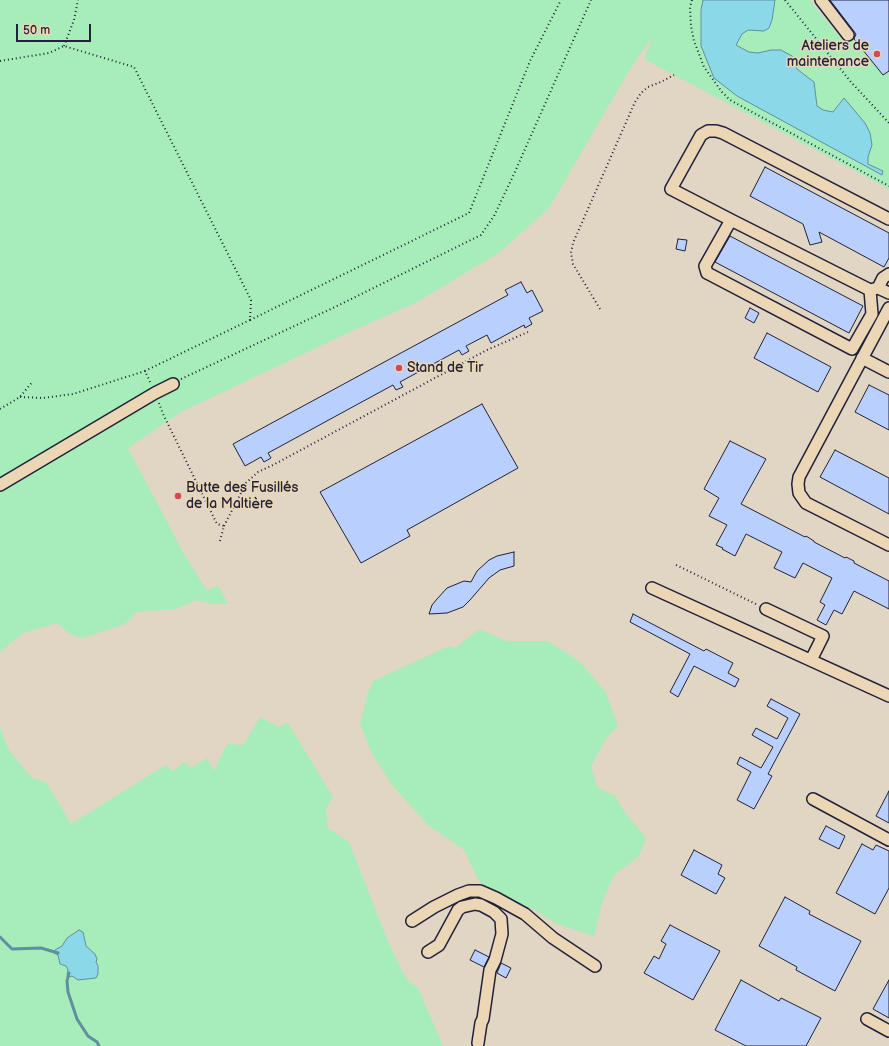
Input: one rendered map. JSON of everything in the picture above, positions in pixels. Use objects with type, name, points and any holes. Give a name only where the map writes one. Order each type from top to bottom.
[{"type":"street","points":[[821,0],[848,34]]},
{"type":"street","points":[[889,219],[723,132],[716,131],[708,131],[700,135],[671,189],[731,220],[874,289],[889,293]]},
{"type":"street","points":[[731,220],[705,266],[707,273],[852,348],[872,314],[874,289],[883,278],[889,274]]},
{"type":"street","points":[[889,308],[800,477],[798,488],[806,503],[889,545]]},
{"type":"street","points":[[862,358],[889,372]]},
{"type":"street","points":[[0,485],[155,392],[173,384]]},
{"type":"street","points":[[652,588],[889,696]]},
{"type":"street","points":[[766,609],[823,636],[811,660]]},
{"type":"street","points":[[813,799],[889,840]]},
{"type":"street","points":[[412,921],[434,907],[458,895],[469,891],[480,891],[525,914],[553,938],[595,966]]},
{"type":"street","points":[[428,952],[439,945],[458,910],[462,907],[475,904],[480,905],[494,912],[500,919],[502,934],[495,960],[490,970],[478,1043]]},
{"type":"street","points":[[867,1019],[889,1030]]},
{"type":"path","points":[[64,46],[74,20],[78,0]]},
{"type":"path","points":[[20,397],[43,398],[73,394],[145,371],[469,213],[530,60],[561,0]]},
{"type":"path","points":[[173,384],[335,307],[481,235],[494,216],[514,174],[591,0]]},
{"type":"path","points":[[692,0],[690,7],[691,26],[694,40],[704,67],[722,92],[730,100],[889,186]]},
{"type":"path","points":[[785,0],[851,82],[889,123]]},
{"type":"path","points":[[0,61],[49,52],[64,46],[134,67],[251,300],[250,320]]},
{"type":"path","points":[[600,308],[573,264],[571,253],[573,243],[635,102],[641,93],[648,87],[674,75]]},
{"type":"path","points":[[220,541],[224,526],[246,483],[258,472],[487,350],[528,332]]},
{"type":"path","points":[[145,371],[163,414],[217,524],[224,526]]},
{"type":"path","points":[[0,409],[20,397],[33,381]]},
{"type":"path","points":[[676,565],[766,609]]},
{"type":"green space","points":[[0,0],[810,0],[844,42],[851,37],[883,75],[888,72],[889,74],[889,189],[644,59],[653,37],[633,64],[549,208],[500,252],[417,302],[341,336],[181,412],[128,448],[184,554],[207,591],[218,585],[228,604],[212,604],[196,600],[176,609],[137,612],[125,624],[82,638],[71,635],[57,623],[23,633],[0,652]]},
{"type":"green space","points":[[479,629],[507,641],[548,641],[579,661],[605,691],[618,726],[607,737],[591,766],[597,787],[615,796],[623,810],[646,838],[639,856],[614,875],[603,900],[594,936],[555,923],[533,909],[485,889],[478,879],[464,850],[428,825],[392,785],[371,752],[360,724],[367,695],[373,681],[449,646],[455,648]]},
{"type":"green space","points":[[260,717],[279,727],[288,723],[333,797],[326,808],[328,828],[349,842],[388,942],[403,973],[409,982],[418,988],[443,1046],[0,1046],[0,726],[8,749],[32,778],[46,782],[71,824],[166,765],[173,771],[184,762],[191,768],[207,758],[214,771],[227,744],[243,745]]},
{"type":"water","points":[[703,0],[775,0],[772,20],[769,28],[764,31],[748,30],[742,34],[736,45],[749,52],[758,53],[771,50],[781,50],[792,56],[797,69],[814,82],[817,106],[823,110],[833,112],[844,98],[865,123],[870,133],[872,145],[868,157],[868,164],[883,171],[882,175],[737,96],[714,78],[701,46],[701,10]]},
{"type":"water","points":[[79,930],[83,932],[86,946],[95,954],[97,959],[98,974],[96,978],[78,980],[72,976],[69,977],[67,975],[68,970],[66,966],[60,964],[58,955],[54,953],[55,950],[62,946],[67,938]]},
{"type":"building","name":"Ateliers de maintenance","points":[[830,0],[889,0],[889,71],[883,75],[854,39],[856,34]]},
{"type":"building","points":[[765,167],[889,233],[889,258],[884,267],[819,232],[822,242],[810,245],[803,224],[750,196]]},
{"type":"building","points":[[730,236],[863,306],[849,333],[715,262]]},
{"type":"building","points":[[678,239],[687,240],[685,251],[676,249]]},
{"type":"building","name":"Stand de Tir","points":[[521,282],[527,293],[532,290],[543,311],[529,318],[532,324],[525,328],[524,325],[491,343],[487,335],[466,346],[469,351],[462,355],[459,350],[400,382],[403,387],[396,390],[393,385],[268,453],[271,458],[264,462],[261,457],[245,466],[233,444],[508,295],[505,290]]},
{"type":"building","points":[[750,308],[759,313],[754,323],[745,318]]},
{"type":"building","points":[[767,333],[831,367],[818,392],[754,358]]},
{"type":"building","points":[[869,385],[889,395],[889,430],[855,412]]},
{"type":"building","points":[[482,404],[518,468],[407,530],[410,536],[361,563],[320,492]]},
{"type":"building","points":[[730,441],[766,459],[741,504],[805,537],[806,536],[814,542],[854,561],[854,563],[889,581],[889,609],[854,591],[842,614],[834,610],[826,625],[817,620],[825,605],[820,602],[832,578],[803,563],[795,578],[774,568],[782,552],[746,534],[735,556],[716,545],[727,525],[709,516],[719,498],[704,489]]},
{"type":"building","points":[[835,450],[889,478],[889,514],[820,477]]},
{"type":"building","points":[[514,552],[514,566],[500,570],[489,578],[463,607],[447,613],[429,614],[432,605],[447,588],[464,581],[471,582],[477,571],[489,560],[497,556]]},
{"type":"building","points":[[633,614],[704,651],[706,649],[733,663],[728,673],[739,679],[735,687],[694,666],[678,697],[670,692],[690,654],[630,622]]},
{"type":"building","points":[[771,699],[800,714],[768,774],[772,776],[754,809],[737,800],[751,772],[737,764],[740,757],[761,768],[773,747],[752,735],[756,728],[777,739],[788,718],[767,706]]},
{"type":"building","points":[[889,791],[889,823],[876,816]]},
{"type":"building","points":[[826,826],[845,836],[839,849],[819,839]]},
{"type":"building","points":[[862,844],[873,850],[876,845],[889,851],[889,888],[875,914],[836,893]]},
{"type":"building","points":[[694,850],[722,865],[718,874],[725,878],[716,894],[681,875]]},
{"type":"building","points":[[785,897],[810,911],[809,914],[861,941],[835,991],[796,970],[797,967],[759,946]]},
{"type":"building","points":[[670,925],[720,951],[693,1000],[644,973],[654,956],[659,959],[666,944],[661,941]]},
{"type":"building","points":[[475,950],[489,957],[484,967],[470,960]]},
{"type":"building","points":[[501,963],[511,968],[506,978],[497,973]]},
{"type":"building","points":[[741,980],[779,1001],[781,998],[821,1018],[806,1046],[746,1046],[715,1030]]},
{"type":"building","points":[[889,980],[889,1018],[873,1009]]},
{"type":"waterway","points":[[0,937],[12,949],[41,948],[58,953]]},
{"type":"waterway","points":[[69,973],[67,981],[68,992],[77,1019],[88,1036],[97,1042],[99,1046]]},
{"type":"place","name":"Ateliers de maintenance","points":[[877,54]]},
{"type":"place","name":"Stand de Tir","points":[[399,368]]},
{"type":"place","name":"Butte des Fusillés de la Maltière","points":[[178,496]]}]
